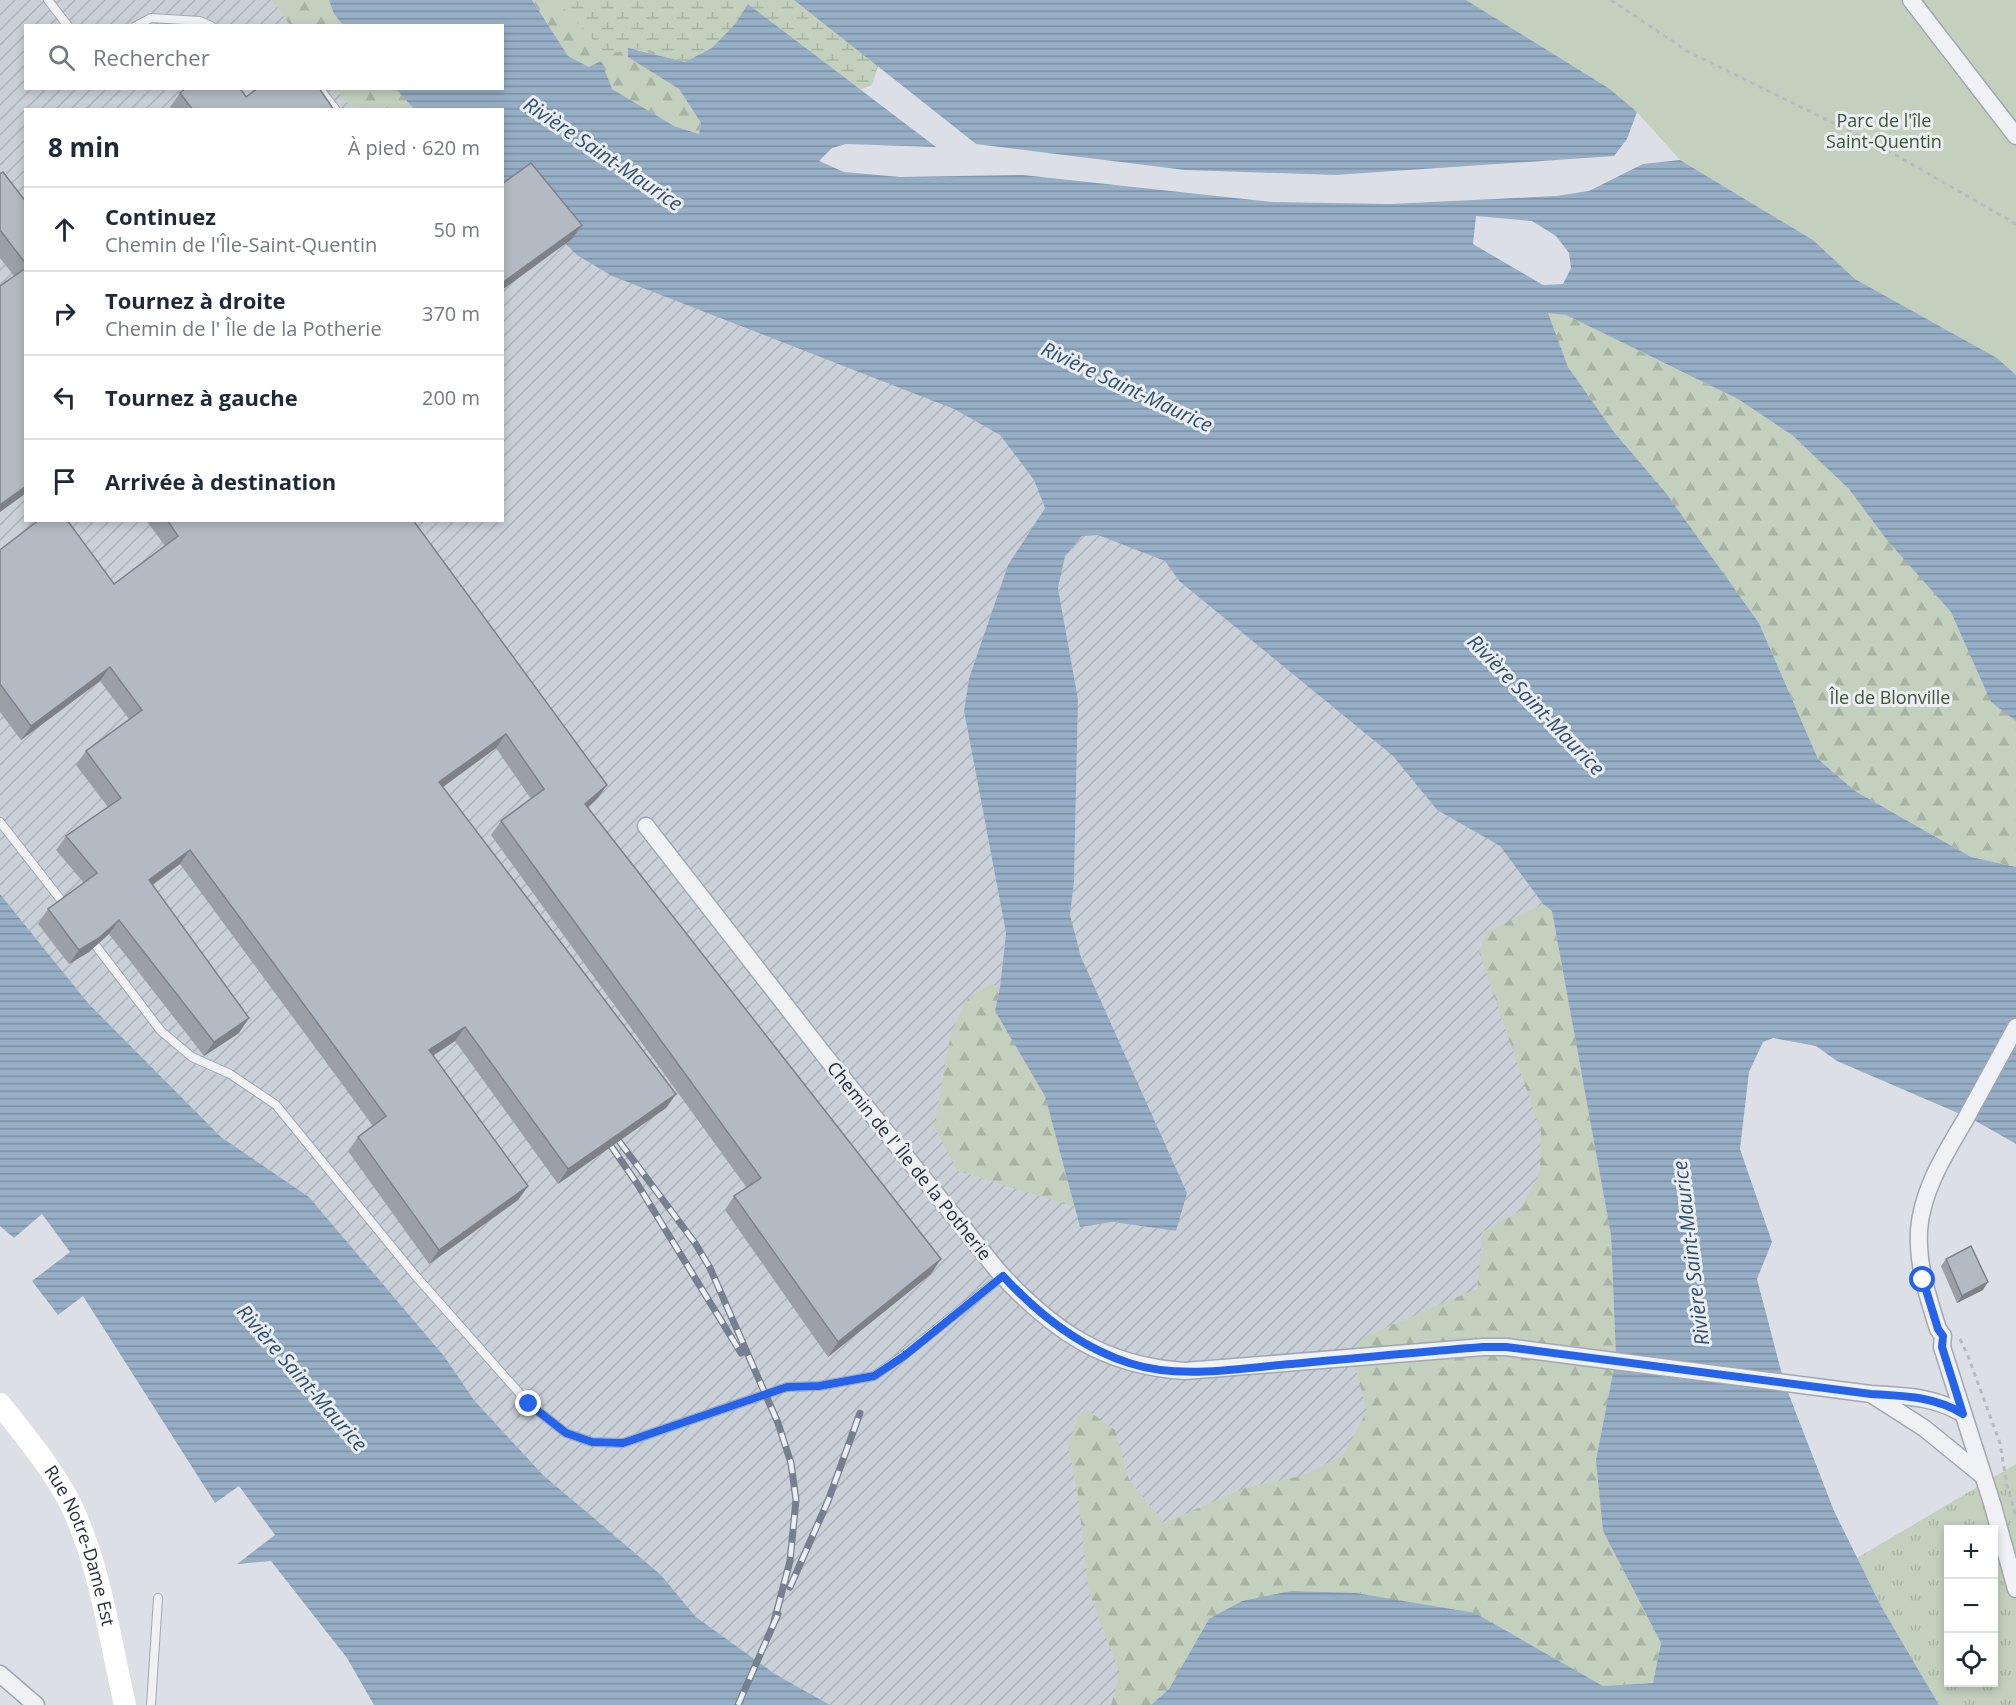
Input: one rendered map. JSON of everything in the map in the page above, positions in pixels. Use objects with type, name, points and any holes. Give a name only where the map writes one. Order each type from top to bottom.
[{"type":"street","points":[[1911,0],[2016,136]]},
{"type":"street","name":"Chemin de l' Île de la Potherie","points":[[646,826],[825,1056],[1003,1276],[1030,1303],[1079,1341],[1114,1358],[1158,1370],[1207,1371],[1483,1347],[1530,1349],[1866,1393],[1914,1397],[1940,1402],[1963,1414]]},
{"type":"street","points":[[2016,1027],[1928,1191],[1919,1229],[1920,1265],[1923,1280],[1938,1329],[1943,1336],[1942,1347],[2016,1589]]},
{"type":"street","points":[[1866,1393],[1924,1428],[1983,1476]]},
{"type":"street","name":"Rue Notre-Dame Est","points":[[0,1404],[57,1481],[82,1530],[104,1608],[124,1705]]},
{"type":"street","points":[[0,1674],[36,1705]]},
{"type":"lane","points":[[48,0],[66,24]]},
{"type":"lane","points":[[140,24],[151,18],[200,21],[207,24]]},
{"type":"lane","points":[[321,90],[334,108]]},
{"type":"lane","points":[[0,822],[75,919]]},
{"type":"lane","points":[[83,928],[162,1031],[192,1057],[230,1074],[276,1105],[414,1274],[529,1404],[566,1433],[592,1442],[623,1443],[787,1387],[819,1386],[874,1376],[904,1356],[1003,1276]]},
{"type":"lane","points":[[151,1705],[158,1598]]},
{"type":"path","points":[[1611,0],[1687,51],[1880,146],[2016,224]]},
{"type":"path","points":[[1943,1336],[1961,1339],[1968,1356],[2000,1443],[2007,1486],[2016,1516]]},
{"type":"shaded area","points":[[0,0],[329,0],[334,14],[342,24],[24,24],[24,90],[397,90],[413,108],[24,108],[24,522],[504,522],[504,183],[954,409],[1000,435],[1034,480],[1045,508],[1008,565],[969,678],[964,711],[1006,933],[1000,987],[1045,1096],[1080,1227],[1113,1222],[1176,1231],[1081,957],[1069,915],[1074,882],[1078,699],[1058,588],[1064,556],[1082,536],[1098,534],[1165,561],[1179,581],[1393,756],[1437,810],[1500,846],[1543,904],[1552,911],[1611,1235],[1292,1591],[1151,1705],[830,1705],[775,1674],[696,1617],[661,1575],[543,1475],[474,1400],[444,1356],[309,1197],[221,1137],[88,1003],[0,894]]},
{"type":"green space","points":[[272,0],[329,0],[334,14],[342,24],[289,24]]},
{"type":"green space","points":[[532,0],[750,0],[685,62],[629,48],[629,57],[679,89],[701,123],[699,134],[674,126],[612,89],[589,67],[568,56]]},
{"type":"green space","points":[[556,0],[873,0],[890,28],[872,85],[823,104],[752,94],[645,48],[606,54]]},
{"type":"green space","name":"Parc de l'île Saint-Quentin","points":[[1466,0],[2016,0],[2016,375],[1997,358],[1855,279],[1813,240],[1680,160],[1637,112],[1610,89]]},
{"type":"green space","points":[[337,90],[397,90],[413,108],[356,108],[344,100]]},
{"type":"green space","name":"Île de Blonville","points":[[1547,312],[1566,315],[1738,399],[1792,435],[1849,489],[1951,612],[2016,721],[2016,867],[1971,857],[1855,791],[1818,759],[1759,623],[1666,493],[1614,432],[1568,367]]},
{"type":"green space","points":[[1543,904],[1552,911],[1611,1235],[1616,1358],[1603,1531],[1661,1643],[1653,1683],[1603,1686],[1475,1613],[1209,1619],[1169,1689],[1151,1705],[1111,1705],[1120,1673],[1089,1593],[1078,1495],[1068,1445],[1078,1417],[1086,1409],[1115,1430],[1129,1480],[1164,1523],[1247,1487],[1302,1476],[1343,1455],[1367,1411],[1352,1356],[1362,1338],[1478,1288],[1482,1232],[1520,1211],[1540,1172],[1541,1132],[1479,952],[1486,933]]},
{"type":"green space","points":[[991,984],[1000,987],[995,1011],[1045,1096],[1075,1207],[958,1171],[934,1126],[951,1033],[968,998]]},
{"type":"green space","points":[[2016,1464],[2016,1705],[1939,1705],[1881,1606],[1857,1558]]},
{"type":"water","name":"Rivière Saint-Maurice","points":[[329,0],[532,0],[568,56],[589,67],[601,61],[612,89],[674,126],[699,134],[701,123],[679,89],[628,57],[628,48],[685,62],[712,48],[736,23],[748,4],[936,147],[846,144],[832,148],[819,161],[844,172],[900,177],[1023,175],[1272,202],[1390,204],[1556,196],[1589,191],[1643,164],[1680,160],[1813,240],[1855,279],[1997,358],[2016,375],[2016,721],[1991,702],[1951,612],[1887,540],[1849,489],[1792,435],[1738,399],[1566,315],[1548,313],[1568,367],[1614,432],[1666,493],[1759,623],[1818,759],[1855,791],[1971,857],[2016,867],[2016,1144],[1974,1120],[1837,1061],[1816,1046],[1773,1038],[1763,1042],[1749,1072],[1740,1149],[1772,1242],[1757,1279],[1784,1382],[1834,1511],[1881,1606],[1939,1705],[1151,1705],[1169,1689],[1209,1619],[1242,1601],[1291,1591],[1356,1593],[1475,1613],[1603,1686],[1653,1683],[1661,1643],[1603,1531],[1596,1460],[1616,1358],[1611,1235],[1552,911],[1543,904],[1500,846],[1437,810],[1393,756],[1179,581],[1165,561],[1098,535],[1082,536],[1065,556],[1058,588],[1078,699],[1074,882],[1070,915],[1081,957],[1187,1193],[1176,1231],[1113,1222],[1080,1227],[1045,1096],[995,1011],[1006,933],[964,711],[969,678],[1008,565],[1045,508],[1034,480],[1000,435],[954,409],[612,276],[577,255],[504,183],[504,108],[413,108],[397,90],[504,90],[504,24],[342,24],[334,14]],"holes":[[[1476,216],[1532,221],[1556,236],[1569,253],[1571,268],[1563,284],[1543,285],[1473,244]]]},
{"type":"water","points":[[794,0],[1466,0],[1610,89],[1637,112],[1627,139],[1614,156],[1335,175],[1185,170],[976,144]]},
{"type":"water","name":"Rivière Saint-Maurice","points":[[0,894],[88,1003],[221,1137],[309,1197],[444,1356],[474,1400],[543,1475],[661,1575],[696,1617],[775,1674],[830,1705],[374,1705],[347,1658],[271,1561],[237,1564],[275,1535],[239,1486],[215,1503],[83,1296],[58,1315],[32,1281],[70,1252],[42,1214],[14,1238],[0,1226]]},
{"type":"building","points":[[184,90],[241,90],[246,97],[255,90],[320,90],[333,108],[191,108],[180,93]]},
{"type":"building","points":[[531,163],[582,225],[504,282],[504,183]]},
{"type":"building","points":[[3,172],[24,199],[24,261],[0,230],[0,174]]},
{"type":"building","points":[[24,269],[24,487],[0,505],[0,286]]},
{"type":"building","points":[[36,522],[68,522],[114,584],[178,536],[168,522],[414,522],[607,785],[585,804],[941,1259],[838,1342],[734,1196],[761,1178],[501,821],[544,789],[506,734],[439,782],[676,1094],[568,1169],[465,1027],[429,1050],[528,1186],[439,1250],[358,1137],[386,1116],[190,850],[149,880],[249,1018],[214,1042],[119,920],[99,938],[79,950],[48,909],[97,873],[66,836],[121,798],[86,751],[142,710],[110,667],[31,726],[0,684],[0,550]]},
{"type":"building","points":[[1971,1246],[1988,1282],[1962,1296],[1946,1259]]},
{"type":"railway","points":[[619,1141],[695,1243],[710,1268],[778,1423],[791,1463],[796,1500],[790,1561],[774,1622]]},
{"type":"railway","points":[[611,1146],[638,1185],[741,1353]]},
{"type":"railway","points":[[790,1587],[828,1501],[860,1413]]},
{"type":"railway","points":[[738,1705],[778,1614]]},
{"type":"route","points":[[529,1404],[566,1433],[592,1442],[623,1443],[787,1387],[819,1386],[874,1376],[904,1356],[1003,1276],[1058,1327],[1079,1341],[1106,1355],[1158,1370],[1207,1371],[1483,1347],[1506,1347],[1871,1394],[1914,1397],[1940,1402],[1963,1414],[1942,1347],[1943,1336],[1938,1329],[1923,1280]]}]
